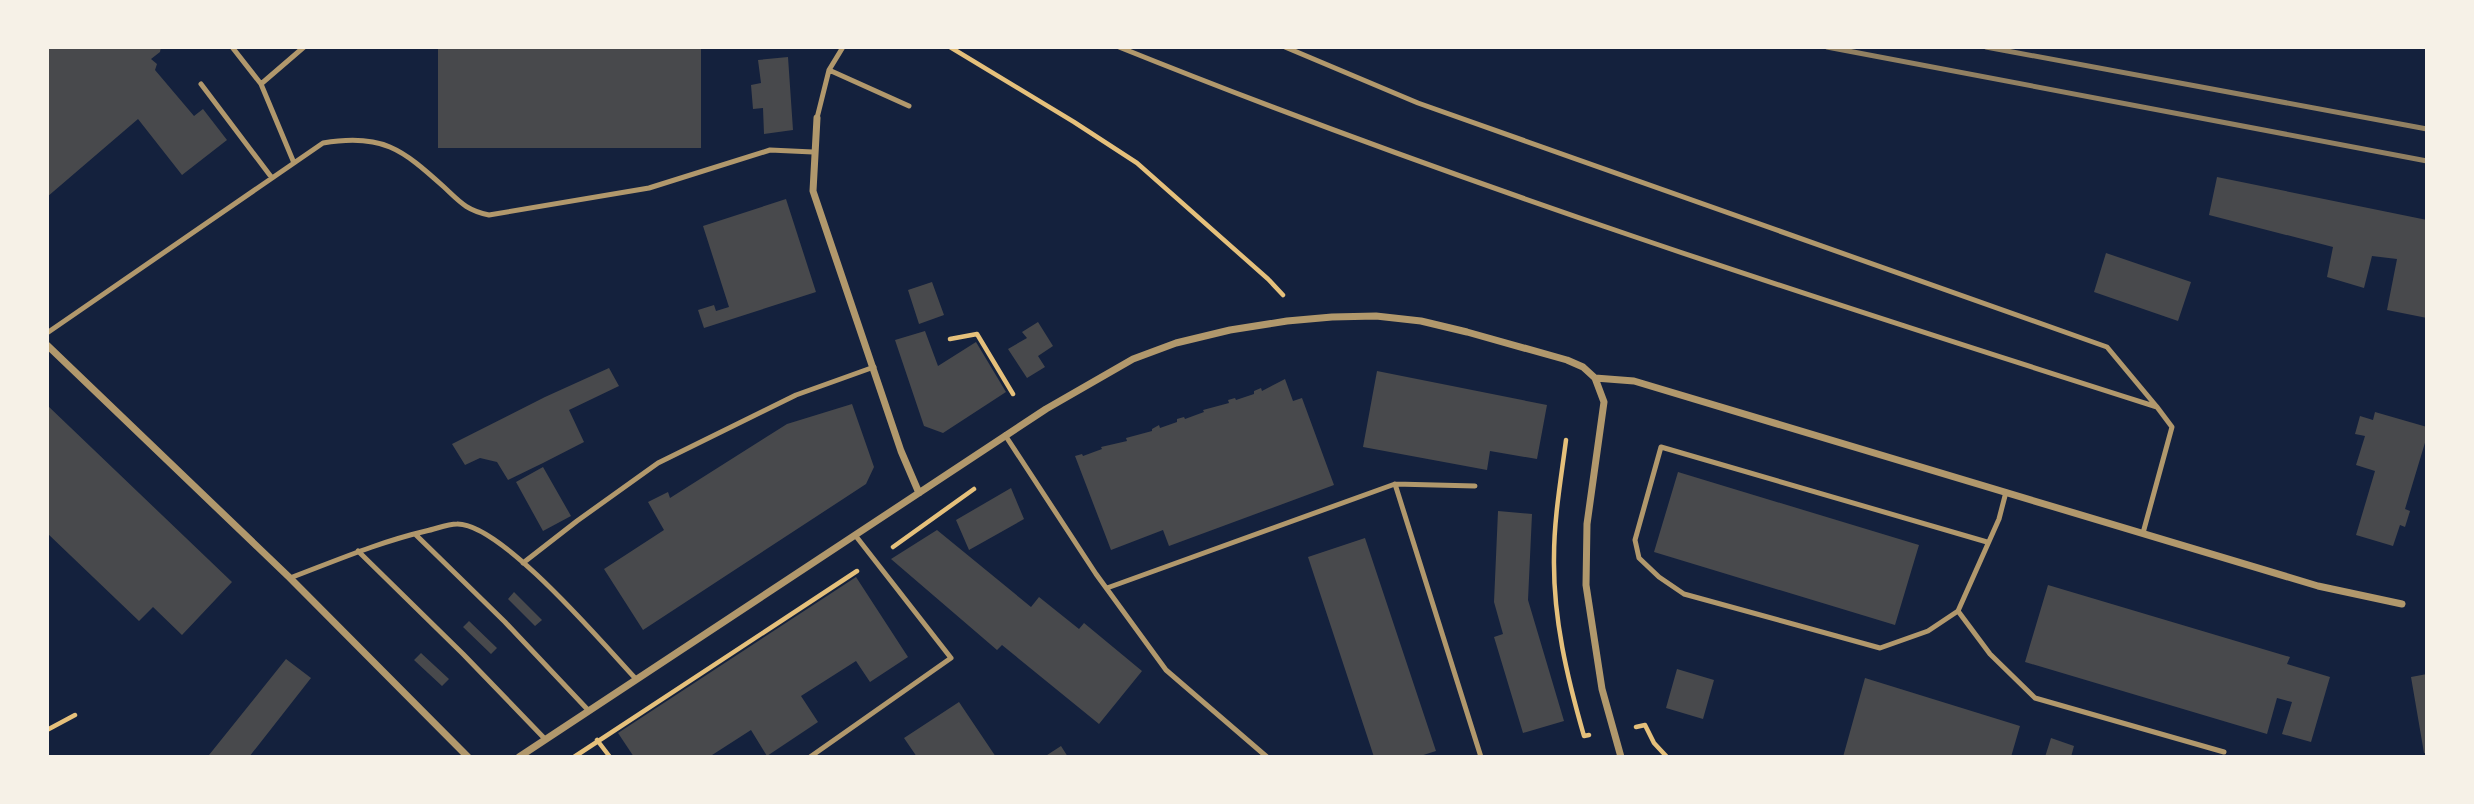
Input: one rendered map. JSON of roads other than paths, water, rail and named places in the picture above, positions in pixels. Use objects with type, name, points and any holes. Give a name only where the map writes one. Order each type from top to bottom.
[{"type":"street","points":[[817,118],[813,152],[813,191],[901,451],[919,493]]},
{"type":"street","points":[[519,757],[716,629],[1005,435],[1133,359],[1176,343],[1230,330],[1296,320],[1376,316],[1420,321],[1567,360],[1583,367],[1595,378],[1604,402],[1587,524],[1586,585],[1602,689],[1621,757]]},
{"type":"street","points":[[47,345],[290,578],[468,757]]},
{"type":"street","points":[[1595,378],[1634,381],[2318,586],[2402,604]]},
{"type":"lane","points":[[232,47],[261,84],[294,163]]},
{"type":"lane","points":[[261,84],[304,47]]},
{"type":"lane","points":[[817,118],[829,70],[843,47]]},
{"type":"lane","points":[[1119,47],[1217,87],[1450,173],[1852,310],[2157,407]]},
{"type":"lane","points":[[1286,47],[1418,103],[2107,347],[2172,427],[2143,533]]},
{"type":"lane","points":[[829,70],[909,106]]},
{"type":"lane","points":[[201,84],[272,178]]},
{"type":"lane","points":[[47,333],[323,143],[352,138],[384,143],[416,162],[470,211],[489,215],[649,188],[769,150],[813,152]]},
{"type":"lane","points":[[523,564],[658,463],[796,395],[874,367]]},
{"type":"lane","points":[[1005,435],[1017,457],[1166,670],[1267,757]]},
{"type":"lane","points":[[1987,542],[1661,447],[1635,540],[1639,558],[1659,578],[1684,594],[1880,648],[1928,631],[1958,611],[1999,519],[2006,492]]},
{"type":"lane","points":[[1107,588],[1395,484],[1475,486]]},
{"type":"lane","points":[[1395,484],[1481,757]]},
{"type":"lane","points":[[290,578],[358,551],[415,534],[458,524],[478,529],[499,542],[523,564],[636,679]]},
{"type":"lane","points":[[415,534],[505,622],[589,710]]},
{"type":"lane","points":[[810,757],[951,658],[855,535]]},
{"type":"lane","points":[[358,551],[545,739]]},
{"type":"lane","points":[[1958,611],[1990,654],[2035,698],[2224,752]]},
{"type":"railway","points":[[1827,47],[2427,161]]},
{"type":"railway","points":[[1986,47],[2427,129]]}]
